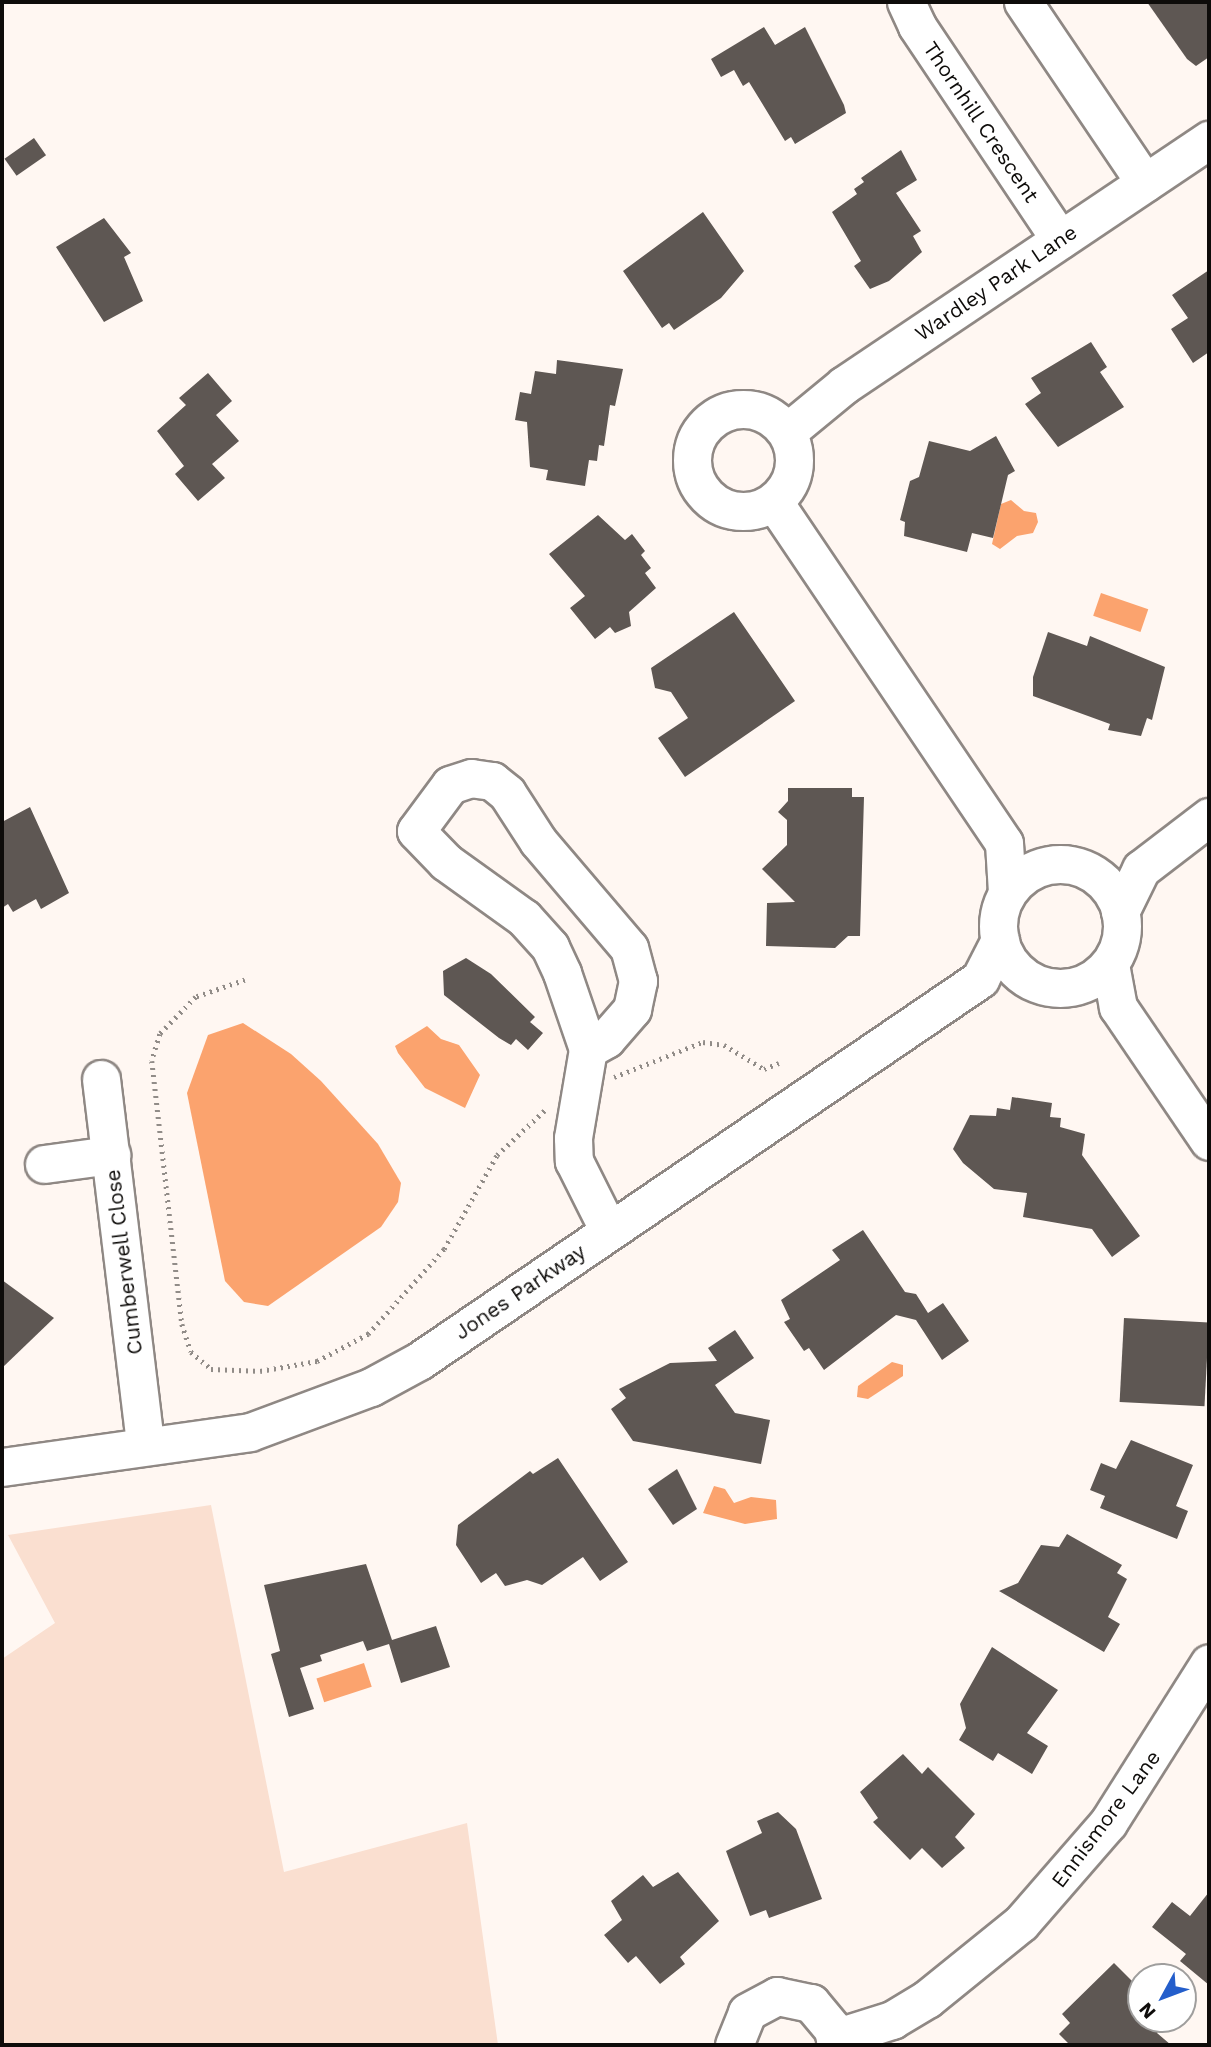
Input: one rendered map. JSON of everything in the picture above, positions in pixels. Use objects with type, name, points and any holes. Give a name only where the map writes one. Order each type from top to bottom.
[{"type":"street","name":"Thornhill Crescent","points":[[906,2],[917,26],[1060,240]]},
{"type":"street","points":[[1023,2],[1145,183]]},
{"type":"street","name":"Wardley Park Lane","points":[[787,432],[844,384],[1209,140]]},
{"type":"street","points":[[742,408],[774,418],[787,432],[795,462],[792,479],[774,502],[755,511],[721,507],[697,483],[693,449],[710,419],[742,408]]},
{"type":"street","points":[[774,502],[1004,843],[1048,864]]},
{"type":"street","points":[[588,1049],[606,1039],[632,1009],[638,981],[629,948],[538,841],[507,793],[481,779],[450,785],[418,825],[419,835],[524,918],[550,947],[578,1009],[588,1049],[574,1161],[609,1231]]},
{"type":"street","points":[[1209,817],[1141,869],[1121,912],[1122,934],[1110,964],[1118,1007],[1209,1141]]},
{"type":"street","points":[[1004,843],[1007,892],[998,921],[1000,940],[1012,965],[1028,979],[1045,986],[1076,986],[1118,1007]]},
{"type":"street","points":[[1007,892],[1028,872],[1048,864],[1070,864],[1097,876],[1121,912]]},
{"type":"street","points":[[1097,876],[1141,869]]},
{"type":"street","name":"Jones Parkway","points":[[2,1467],[250,1432],[353,1395],[419,1361],[980,979],[1000,940]]},
{"type":"street","points":[[1076,986],[1110,964]]},
{"type":"street","points":[[980,979],[1028,979]]},
{"type":"street","name":"Cumberwell Close","points":[[101,1079],[145,1445]]},
{"type":"street","points":[[44,1164],[111,1155]]},
{"type":"street","name":"Ennismore Lane","points":[[734,2045],[747,2012],[777,1996],[811,2003],[824,2014],[836,2042],[892,2020],[928,1999],[1030,1913],[1108,1823],[1209,1663]]},
{"type":"path","points":[[245,980],[196,997],[160,1034],[151,1077],[182,1324],[191,1352],[211,1369],[260,1371],[317,1361],[368,1334],[444,1249],[509,1139],[542,1111],[662,1054],[703,1042],[724,1045],[764,1069],[779,1063]]},
{"type":"shaded area","points":[[1011,500],[1024,511],[1036,513],[1038,522],[1033,533],[1017,536],[1000,549],[992,544],[1001,504]]},
{"type":"shaded area","points":[[1101,593],[1148,609],[1140,632],[1093,616]]},
{"type":"shaded area","points":[[243,1023],[291,1054],[321,1081],[378,1144],[401,1183],[398,1202],[381,1227],[268,1306],[244,1302],[225,1281],[187,1093],[208,1035]]},
{"type":"shaded area","points":[[427,1026],[441,1039],[459,1045],[480,1075],[465,1108],[425,1088],[398,1053],[395,1046]]},
{"type":"shaded area","points":[[892,1362],[903,1365],[903,1376],[868,1399],[857,1397],[858,1386]]},
{"type":"shaded area","points":[[714,1486],[725,1489],[734,1503],[751,1497],[776,1500],[777,1519],[745,1524],[703,1513]]},
{"type":"shaded area","points":[[211,1505],[284,1872],[467,1823],[498,2045],[2,2045],[2,1659],[55,1623],[8,1535]]},
{"type":"shaded area","points":[[364,1663],[372,1687],[324,1702],[316,1678]]},
{"type":"building","points":[[1147,2],[1209,2],[1209,57],[1196,66],[1187,59]]},
{"type":"building","points":[[764,27],[775,45],[805,27],[844,105],[846,113],[795,144],[791,137],[785,141],[749,82],[743,86],[734,70],[721,77],[711,59]]},
{"type":"building","points":[[34,138],[46,155],[17,176],[5,159]]},
{"type":"building","points":[[901,150],[917,180],[896,193],[921,231],[913,236],[922,252],[889,281],[870,289],[854,266],[861,261],[832,212],[857,194],[854,189],[864,182],[861,178]]},
{"type":"building","points":[[703,212],[744,271],[721,298],[674,330],[669,323],[662,328],[623,271]]},
{"type":"building","points":[[104,218],[131,253],[124,257],[143,301],[104,322],[56,247]]},
{"type":"building","points":[[1209,270],[1209,352],[1193,363],[1171,329],[1188,318],[1172,295]]},
{"type":"building","points":[[1091,342],[1107,367],[1100,372],[1124,407],[1058,447],[1025,404],[1041,393],[1031,378]]},
{"type":"building","points":[[557,360],[623,369],[615,406],[610,405],[604,446],[599,445],[597,461],[589,460],[585,486],[546,480],[548,470],[530,467],[527,422],[515,420],[520,392],[531,394],[535,371],[556,374]]},
{"type":"building","points":[[208,373],[232,401],[216,415],[239,441],[212,464],[225,478],[198,501],[175,474],[184,466],[157,431],[186,405],[179,398]]},
{"type":"building","points":[[996,436],[1015,471],[1008,475],[993,538],[972,533],[967,552],[904,536],[905,522],[900,520],[910,481],[919,477],[929,441],[970,451]]},
{"type":"building","points":[[598,515],[625,540],[632,534],[645,551],[641,555],[651,568],[645,573],[656,588],[629,612],[631,626],[615,633],[610,627],[595,639],[570,608],[585,596],[549,554]]},
{"type":"building","points":[[734,612],[795,701],[685,777],[658,738],[688,718],[671,692],[655,688],[651,668]]},
{"type":"building","points":[[1048,632],[1087,646],[1090,636],[1165,667],[1152,720],[1147,718],[1141,736],[1108,730],[1110,724],[1033,696],[1033,677]]},
{"type":"building","points":[[788,788],[852,788],[852,797],[864,797],[860,936],[848,936],[835,948],[766,946],[767,903],[795,902],[762,869],[787,845],[787,820],[778,812],[788,801]]},
{"type":"building","points":[[30,807],[69,893],[41,909],[36,899],[13,912],[8,904],[2,908],[2,822]]},
{"type":"building","points":[[466,958],[491,974],[535,1017],[530,1022],[543,1033],[528,1050],[516,1039],[511,1045],[499,1038],[444,995],[443,971]]},
{"type":"building","points":[[1012,1097],[1052,1103],[1050,1117],[1061,1118],[1060,1127],[1085,1134],[1082,1155],[1140,1236],[1112,1257],[1092,1229],[1023,1217],[1027,1193],[994,1189],[963,1163],[953,1149],[970,1115],[996,1116],[997,1108],[1010,1110]]},
{"type":"building","points":[[863,1230],[905,1292],[916,1294],[928,1313],[943,1303],[969,1341],[942,1360],[916,1320],[896,1315],[824,1370],[809,1348],[804,1351],[784,1322],[790,1319],[781,1300],[840,1260],[832,1250]]},
{"type":"building","points":[[2,1280],[54,1318],[2,1368]]},
{"type":"building","points":[[1124,1318],[1209,1322],[1204,1406],[1120,1402]]},
{"type":"building","points":[[735,1330],[754,1358],[715,1385],[735,1413],[770,1420],[761,1464],[633,1441],[611,1409],[626,1398],[619,1389],[670,1363],[717,1361],[708,1348]]},
{"type":"building","points":[[1131,1440],[1193,1465],[1176,1506],[1188,1511],[1177,1539],[1100,1508],[1105,1496],[1090,1490],[1101,1463],[1116,1469]]},
{"type":"building","points":[[558,1458],[628,1562],[600,1581],[583,1557],[542,1585],[527,1580],[505,1586],[496,1573],[481,1583],[456,1545],[458,1525],[530,1471],[533,1474]]},
{"type":"building","points":[[677,1469],[697,1509],[673,1525],[648,1489]]},
{"type":"building","points":[[1067,1534],[1122,1565],[1117,1573],[1127,1579],[1108,1617],[1120,1624],[1104,1652],[999,1591],[1018,1583],[1041,1545],[1059,1547]]},
{"type":"building","points":[[366,1564],[392,1640],[436,1626],[450,1667],[401,1683],[389,1644],[367,1651],[363,1641],[320,1655],[322,1661],[300,1668],[314,1709],[289,1717],[271,1654],[280,1651],[264,1585]]},
{"type":"building","points":[[992,1647],[1058,1690],[1027,1733],[1048,1746],[1032,1774],[998,1753],[993,1761],[959,1740],[966,1728],[960,1704]]},
{"type":"building","points":[[903,1754],[922,1774],[928,1767],[975,1814],[955,1837],[965,1848],[942,1868],[922,1848],[910,1860],[873,1822],[878,1818],[860,1792]]},
{"type":"building","points":[[778,1812],[796,1829],[822,1899],[769,1918],[766,1910],[750,1916],[726,1851],[762,1833],[757,1821]]},
{"type":"building","points":[[678,1872],[719,1921],[680,1957],[685,1964],[660,1984],[636,1956],[628,1963],[604,1935],[622,1920],[611,1901],[643,1875],[653,1887]]},
{"type":"building","points":[[1209,1892],[1209,1985],[1197,1975],[1197,1963],[1182,1963],[1180,1961],[1186,1954],[1152,1927],[1172,1902],[1190,1916]]},
{"type":"building","points":[[1114,1963],[1127,1976],[1127,2033],[1157,2033],[1171,2045],[1070,2045],[1059,2034],[1070,2023],[1062,2014]]}]
